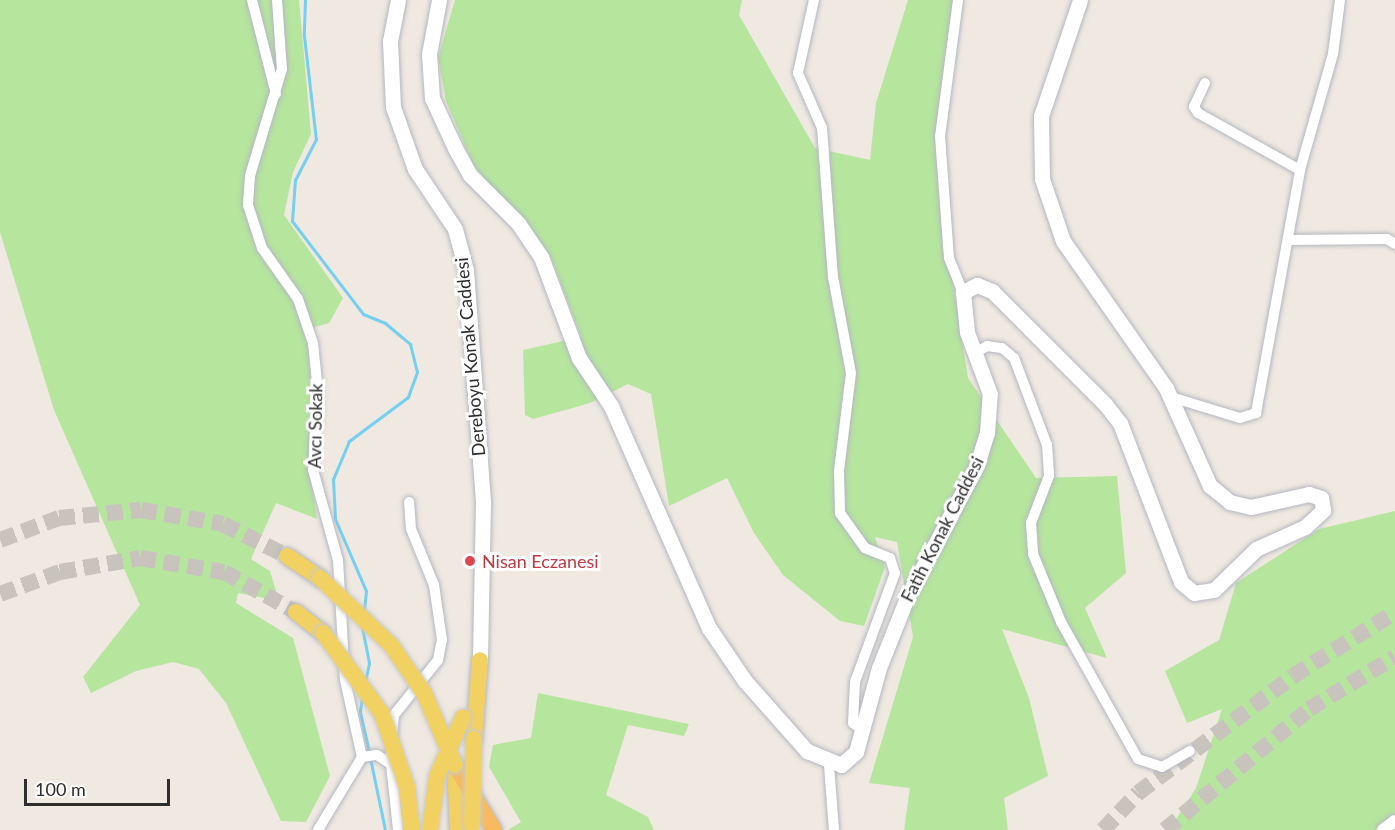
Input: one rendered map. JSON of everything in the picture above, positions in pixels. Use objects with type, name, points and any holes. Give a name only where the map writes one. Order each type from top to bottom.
[{"type":"highway","points":[[455,765],[494,830]]},
{"type":"main road","name":"Dereboyu Konak Caddesi","points":[[398,0],[390,41],[393,107],[415,169],[454,229],[466,270],[483,502],[480,660]]},
{"type":"main road","points":[[439,0],[429,54],[432,98],[455,148],[470,176],[518,223],[541,257],[579,358],[611,406],[709,628],[745,681],[807,751],[829,765]]},
{"type":"main road","points":[[963,292],[977,285],[992,291],[1106,404],[1120,423],[1181,582],[1194,593],[1214,590],[1256,549],[1305,527],[1323,510],[1320,498],[1309,494],[1251,507],[1230,502],[1210,486],[1171,397],[1068,249],[1042,179],[1041,116],[1080,0]]},
{"type":"main road","name":"Fatih Konak Caddesi","points":[[829,765],[841,765],[856,752],[861,729],[908,595],[977,465],[990,394],[975,353],[963,292]]},
{"type":"main road","points":[[287,556],[320,578],[391,645],[424,693],[455,765],[468,828]]},
{"type":"main road","points":[[296,612],[323,633],[382,714],[407,787],[412,830]]},
{"type":"main road","points":[[430,830],[436,776],[463,717],[480,660]]},
{"type":"main road","points":[[468,828],[480,660]]},
{"type":"street","points":[[252,0],[277,97]]},
{"type":"street","name":"Avcı Sokak","points":[[277,0],[282,69],[277,97],[250,176],[248,205],[261,248],[298,299],[313,343],[318,392],[313,470],[338,560],[345,680],[362,757]]},
{"type":"street","points":[[814,0],[798,73],[822,128],[833,277],[851,373],[839,471],[840,513],[866,548],[890,558],[895,573],[855,682],[853,723],[861,729]]},
{"type":"street","points":[[958,0],[940,136],[949,258],[963,292]]},
{"type":"street","points":[[1171,397],[1240,418],[1256,413],[1300,170],[1333,54],[1341,0]]},
{"type":"street","points":[[1205,83],[1194,107],[1198,113],[1300,170]]},
{"type":"street","points":[[1288,240],[1387,239],[1395,244]]},
{"type":"street","points":[[975,353],[987,346],[1002,348],[1014,358],[1047,445],[1049,476],[1031,523],[1033,554],[1061,622],[1138,759],[1162,767],[1190,751]]},
{"type":"street","points":[[398,830],[391,764],[394,715],[438,660],[442,640],[434,585],[411,529],[409,502]]},
{"type":"street","points":[[318,830],[362,757],[377,755],[391,764]]},
{"type":"street","points":[[829,765],[834,830]]},
{"type":"street","points":[[1383,830],[1395,821]]},
{"type":"green space","points":[[0,0],[299,0],[311,134],[293,172],[284,215],[343,298],[329,323],[314,327],[308,336],[315,395],[310,472],[317,519],[276,503],[251,559],[270,571],[279,601],[238,593],[236,603],[293,638],[330,776],[306,822],[281,821],[226,703],[199,669],[173,662],[136,671],[91,693],[83,677],[140,605],[54,410],[0,232]]},
{"type":"green space","points":[[455,0],[742,0],[739,15],[815,148],[870,160],[876,103],[908,0],[954,0],[940,136],[949,258],[968,378],[1036,478],[1117,476],[1126,573],[1085,608],[1107,658],[1002,629],[1029,698],[1048,776],[1004,798],[1008,830],[904,830],[910,788],[869,783],[913,637],[897,542],[875,537],[885,567],[864,626],[840,621],[783,575],[754,533],[727,478],[669,506],[651,394],[628,384],[590,403],[533,419],[525,415],[523,350],[581,337],[550,255],[473,165],[446,101],[438,58]]},
{"type":"green space","points":[[1395,511],[1395,830],[1169,830],[1196,788],[1222,709],[1187,723],[1165,671],[1219,640],[1236,583],[1319,529]]},
{"type":"green space","points":[[538,693],[689,724],[684,736],[628,725],[606,795],[648,817],[654,830],[508,830],[521,822],[489,767],[493,745],[531,738]]},
{"type":"waterway","points":[[305,0],[304,36],[316,139],[295,180],[292,221],[363,314],[385,323],[410,344],[417,372],[408,397],[349,441],[333,479],[335,519],[366,591],[364,611]]},
{"type":"waterway","points":[[362,627],[369,663],[365,682]]},
{"type":"waterway","points":[[362,697],[360,712],[369,752]]},
{"type":"waterway","points":[[370,758],[385,830]]},
{"type":"tunnel","points":[[0,540],[59,518],[141,510],[223,524],[287,556]]},
{"type":"tunnel","points":[[0,594],[60,572],[140,558],[224,572],[296,612]]},
{"type":"tunnel","points":[[1103,830],[1138,793],[1293,676],[1395,612]]},
{"type":"tunnel","points":[[1165,830],[1309,709],[1395,657]]},
{"type":"place","name":"Nisan Eczanesi","points":[[470,561]]}]
